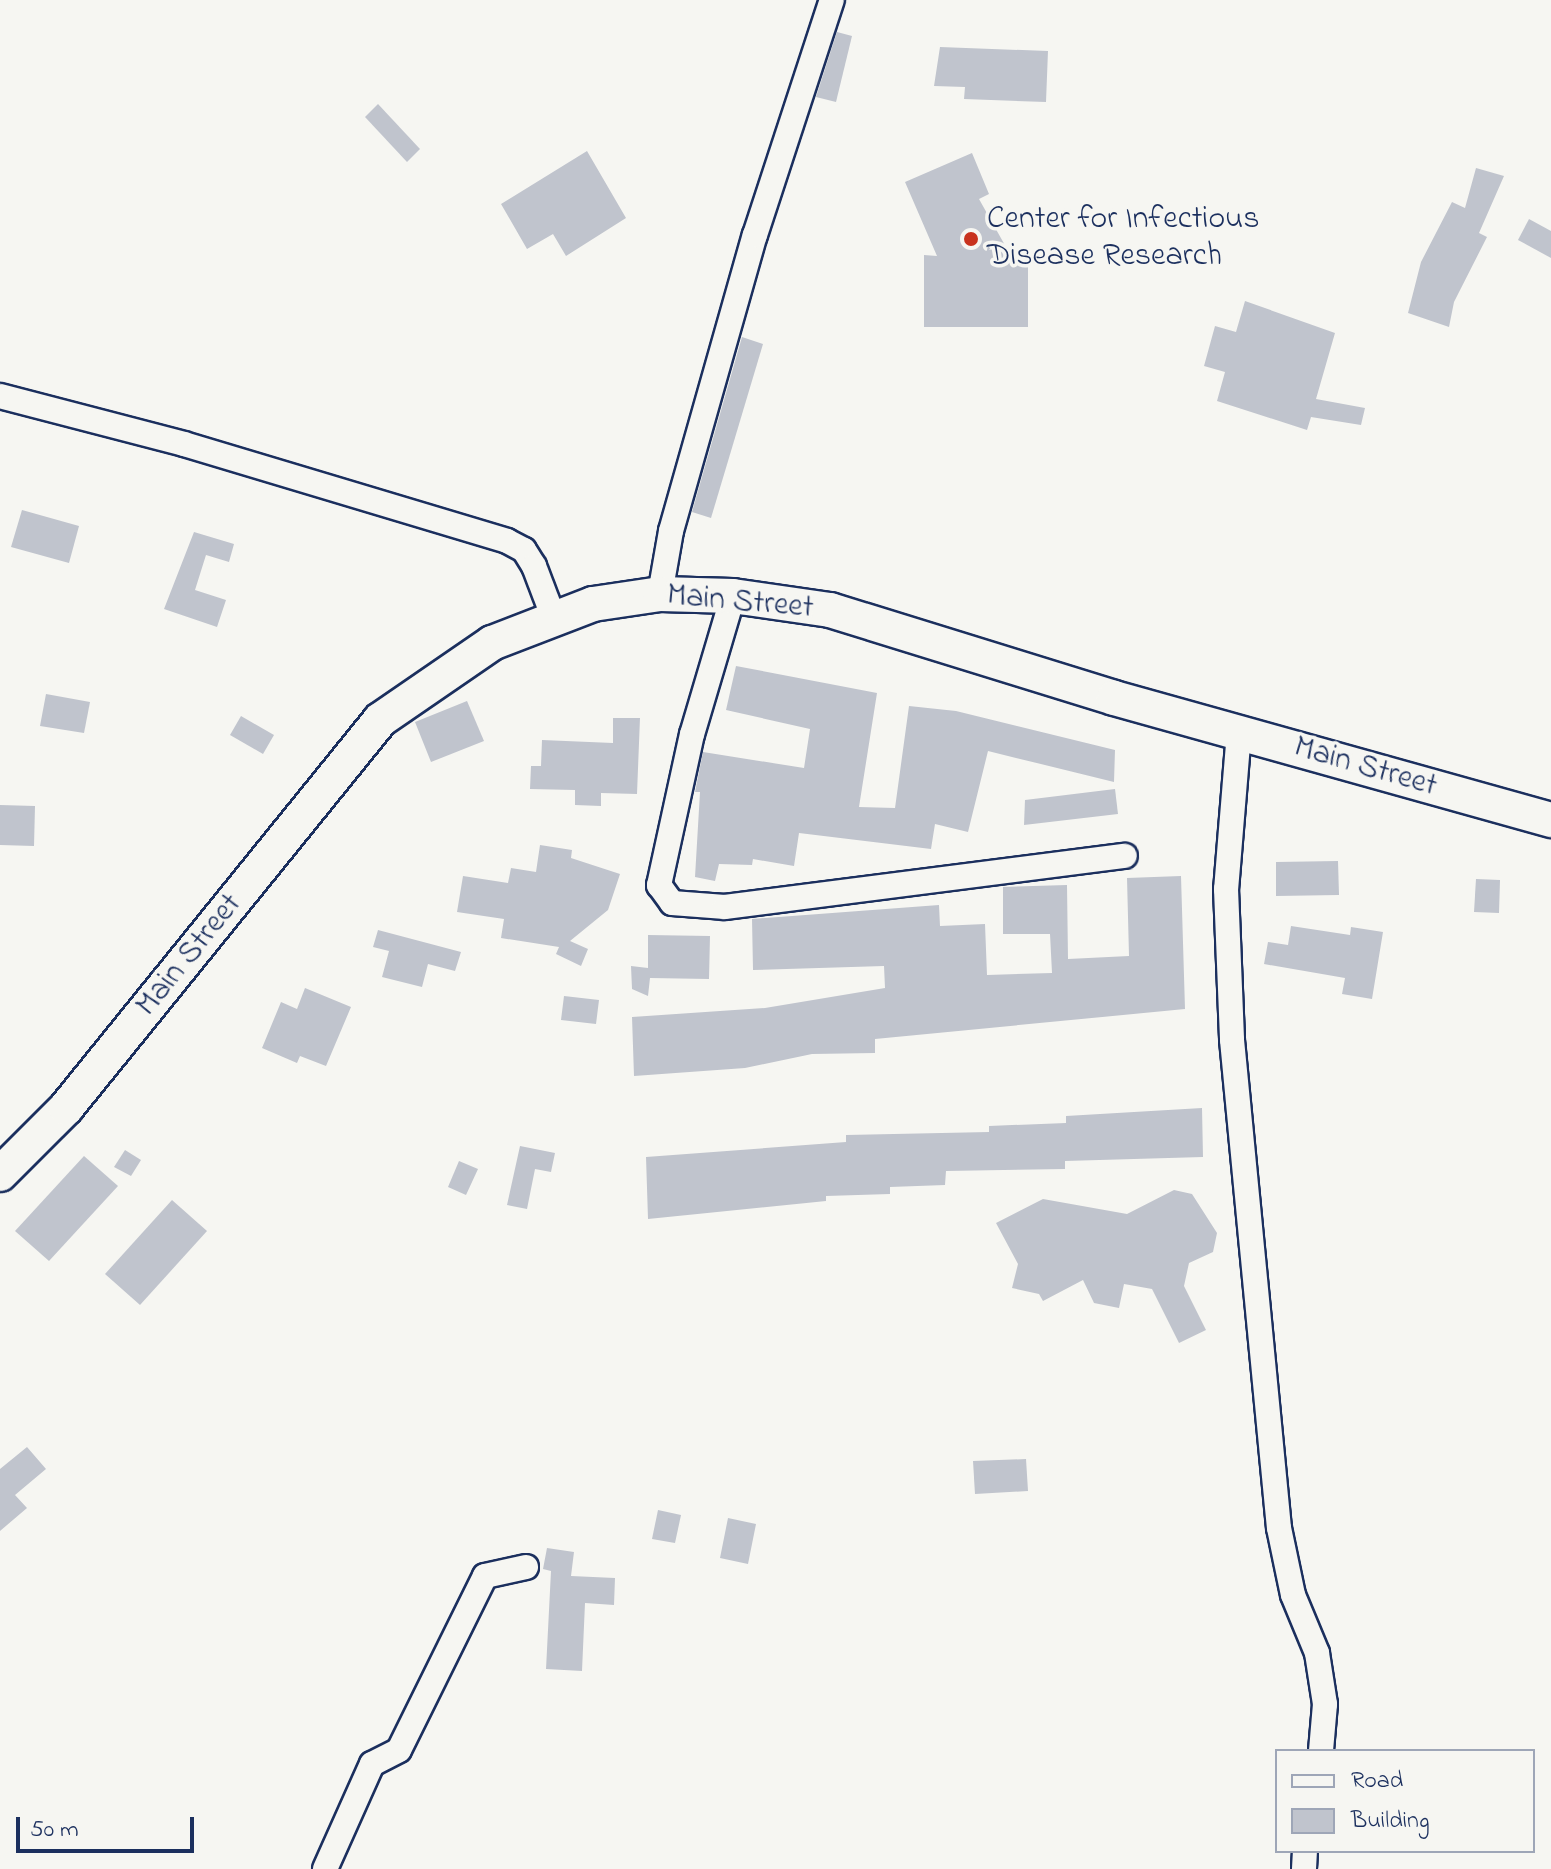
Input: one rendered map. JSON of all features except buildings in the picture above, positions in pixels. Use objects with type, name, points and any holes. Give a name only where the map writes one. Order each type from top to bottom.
[{"type":"main road","name":"Main Street","points":[[0,1174],[66,1108],[380,720],[492,643],[553,616],[660,594],[733,596],[830,610],[1239,732],[1551,820]]},
{"type":"street","points":[[660,594],[671,531],[755,235],[832,0]]},
{"type":"street","points":[[0,396],[184,444],[507,541],[524,550],[534,566],[553,616]]},
{"type":"street","points":[[733,596],[692,734],[659,885],[672,903],[725,907],[1125,856]]},
{"type":"street","points":[[1239,732],[1226,889],[1232,1040],[1279,1528],[1293,1595],[1317,1653],[1325,1704],[1321,1749]]},
{"type":"street","points":[[325,1869],[372,1764],[399,1750],[485,1576],[526,1567]]},
{"type":"place","name":"Center for Infectious Disease Research","points":[[971,239]]}]
